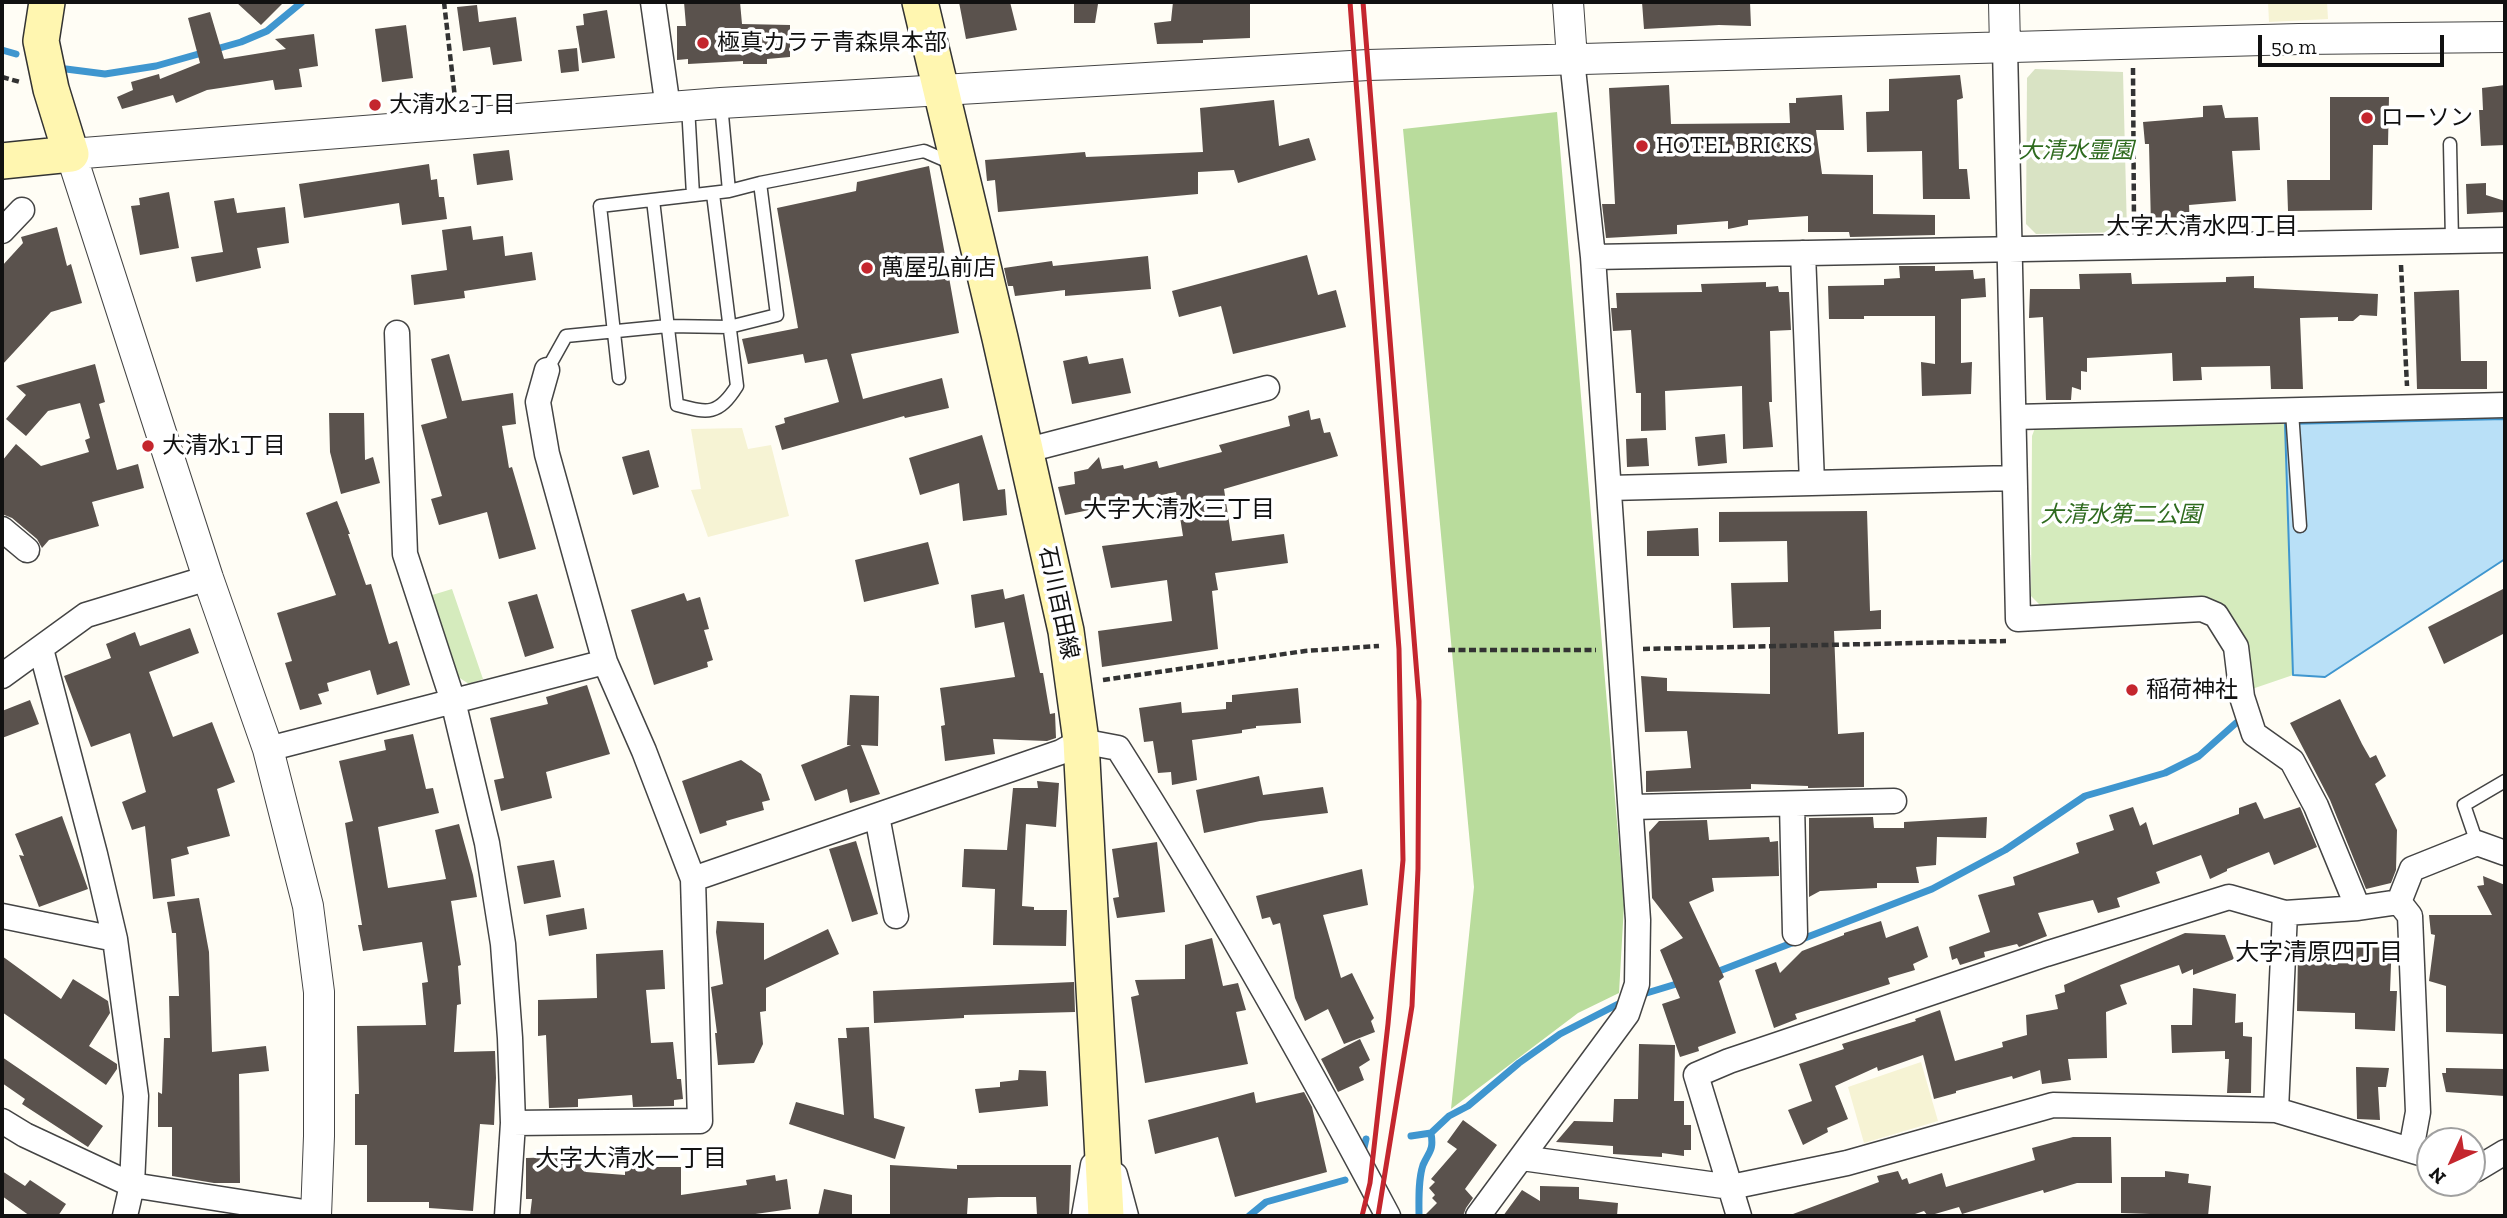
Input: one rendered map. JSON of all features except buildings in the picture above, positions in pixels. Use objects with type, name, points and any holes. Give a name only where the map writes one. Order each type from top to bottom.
[{"type":"main road","points":[[2,161],[71,154],[51,89],[41,41],[47,2]]},
{"type":"main road","name":"石川百田線","points":[[920,2],[1066,631],[1081,741],[1107,1216]]},
{"type":"street","points":[[653,2],[678,107]]},
{"type":"street","points":[[1478,1216],[1627,1014],[1637,984],[1638,920],[1593,257],[1568,2]]},
{"type":"street","points":[[2004,2],[2018,619],[2202,608],[2216,615],[2236,648],[2242,697],[2254,734],[2292,761],[2316,806],[2358,908]]},
{"type":"street","points":[[2,1121],[25,1135],[132,1185],[317,1215],[319,992],[308,906],[268,749],[208,578],[71,154],[720,103],[1368,65],[2299,39],[2505,37]]},
{"type":"street","points":[[2,231],[22,210]]},
{"type":"street","points":[[1593,257],[2505,240]]},
{"type":"street","points":[[1803,253],[1812,483]]},
{"type":"street","points":[[397,333],[405,554],[453,701],[486,843],[503,944],[513,1123],[507,1216]]},
{"type":"street","points":[[513,1123],[700,1121],[693,878],[644,751],[605,662],[547,454],[538,402],[547,370]]},
{"type":"street","points":[[1024,451],[1267,388]]},
{"type":"street","points":[[2014,417],[2505,405]]},
{"type":"street","points":[[1609,488],[2014,478]]},
{"type":"street","points":[[2,529],[27,550]]},
{"type":"street","points":[[2,676],[86,615],[208,578]]},
{"type":"street","points":[[41,649],[115,939],[136,1096],[132,1185],[125,1216]]},
{"type":"street","points":[[268,749],[605,662]]},
{"type":"street","points":[[693,878],[1061,752],[1081,741],[1118,748],[1213,902],[1340,1125],[1388,1216]]},
{"type":"street","points":[[1631,807],[1894,801]]},
{"type":"street","points":[[1792,804],[1795,933]]},
{"type":"street","points":[[877,816],[895,916]]},
{"type":"street","points":[[2399,902],[2412,869],[2477,843],[2505,853]]},
{"type":"street","points":[[1740,1216],[1696,1075],[1729,1061],[2033,959],[2229,897],[2286,913],[2399,902]]},
{"type":"street","points":[[2399,902],[2410,916],[2419,1127]]},
{"type":"street","points":[[2276,1110],[2286,913]]},
{"type":"street","points":[[2,916],[115,939]]},
{"type":"street","points":[[1522,1158],[1731,1187],[1847,1163],[2053,1105],[2276,1110],[2416,1152]]},
{"type":"street","points":[[1084,1216],[1100,1124]]},
{"type":"street","points":[[1100,1124],[1126,1216]]},
{"type":"street","points":[[2486,1163],[2505,1152]]},
{"type":"lane","points":[[720,103],[729,191]]},
{"type":"lane","points":[[678,107],[693,195]]},
{"type":"lane","points":[[2450,144],[2452,241]]},
{"type":"lane","points":[[619,378],[600,206],[713,194],[924,150],[960,166]]},
{"type":"lane","points":[[547,370],[566,336],[668,326],[729,327],[777,314],[760,183]]},
{"type":"lane","points":[[653,200],[677,405],[705,412],[725,405],[737,386],[713,194]]},
{"type":"lane","points":[[2292,412],[2300,526]]},
{"type":"lane","points":[[2477,843],[2464,805],[2505,781]]},
{"type":"path","points":[[444,2],[458,124]]},
{"type":"path","points":[[2133,60],[2134,246]]},
{"type":"path","points":[[2400,242],[2408,408]]},
{"type":"path","points":[[1448,650],[1620,650],[2012,641],[2018,619]]},
{"type":"path","points":[[1074,684],[1305,651],[1379,646]]},
{"type":"shaded area","points":[[2268,2],[2327,2],[2328,19],[2269,22]]},
{"type":"shaded area","points":[[742,428],[748,449],[771,445],[789,516],[708,537],[691,490],[701,489],[691,429]]},
{"type":"shaded area","points":[[1921,1062],[1938,1121],[1864,1143],[1848,1087]]},
{"type":"green space","name":"大清水霊園","points":[[2035,69],[2123,72],[2127,232],[2036,234],[2026,224],[2027,78]]},
{"type":"green space","points":[[1557,112],[1624,905],[1619,993],[1578,1013],[1451,1109],[1474,887],[1403,129]]},
{"type":"green space","name":"大清水第二公園","points":[[2285,424],[2293,675],[2252,689],[2245,650],[2233,619],[2210,599],[2042,607],[2031,596],[2032,436],[2035,428]]},
{"type":"green space","points":[[452,589],[483,679],[469,684],[455,675],[429,596]]},
{"type":"water","points":[[2505,419],[2505,559],[2325,677],[2293,675],[2285,424]]},
{"type":"waterway","points":[[66,69],[105,74],[156,66],[241,42],[267,31],[302,2]]},
{"type":"waterway","points":[[2,50],[16,54]]},
{"type":"waterway","points":[[1714,973],[1932,889],[2005,850],[2085,796],[2165,773],[2199,756],[2236,723]]},
{"type":"waterway","points":[[1640,995],[1683,982]]},
{"type":"waterway","points":[[1411,1136],[1431,1133],[1449,1116],[1468,1106],[1519,1063],[1560,1034],[1626,1000]]},
{"type":"waterway","points":[[1419,1216],[1420,1177],[1431,1147],[1431,1133]]},
{"type":"waterway","points":[[1363,1152],[1366,1139]]},
{"type":"waterway","points":[[1249,1216],[1266,1202],[1345,1180]]},
{"type":"railway","points":[[1350,2],[1399,649],[1403,860],[1370,1183],[1362,1216]]},
{"type":"railway","points":[[1363,2],[1419,701],[1418,869],[1412,1006],[1378,1216]]},
{"type":"place","name":"極真カラテ青森県本部","points":[[703,43]]},
{"type":"place","name":"大清水2丁目","points":[[375,105]]},
{"type":"place","name":"ローソン","points":[[2367,118]]},
{"type":"place","name":"HOTEL BRICKS","points":[[1642,146]]},
{"type":"place","name":"萬屋弘前店","points":[[867,268]]},
{"type":"place","name":"大清水1丁目","points":[[148,446]]},
{"type":"place","name":"稲荷神社","points":[[2132,690]]},
{"type":"district","name":"大字大清水四丁目","points":[[2202,227]]},
{"type":"district","name":"大字大清水三丁目","points":[[1179,510]]},
{"type":"district","name":"大字清原四丁目","points":[[2319,953]]},
{"type":"district","name":"大字大清水一丁目","points":[[631,1159]]}]
